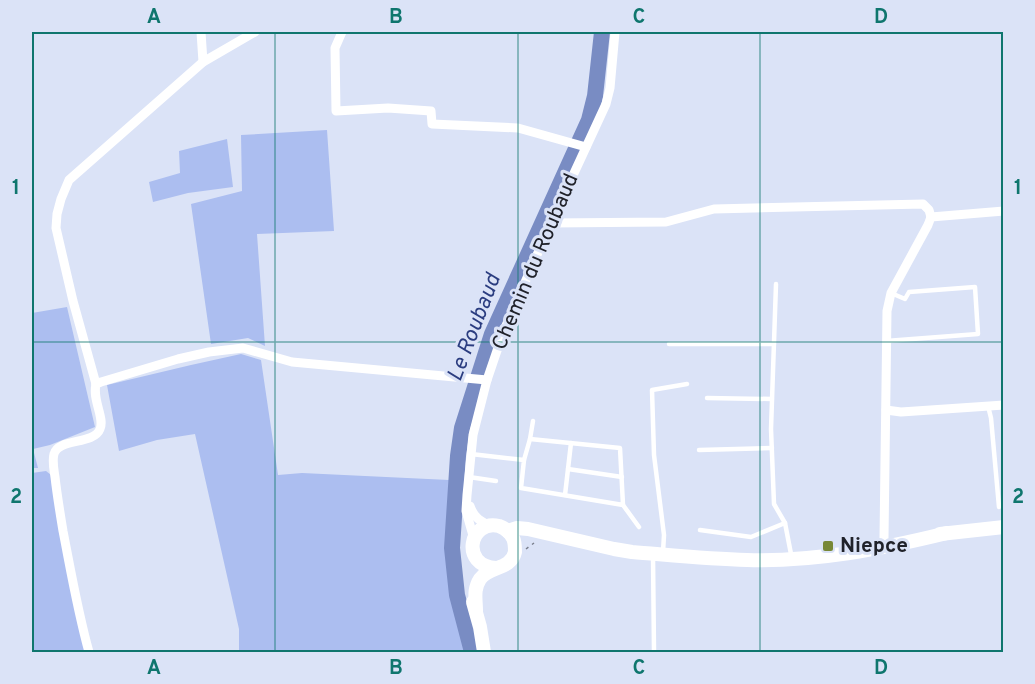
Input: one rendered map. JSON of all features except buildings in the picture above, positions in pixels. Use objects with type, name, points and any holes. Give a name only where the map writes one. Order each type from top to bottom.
[{"type":"street","points":[[201,32],[203,62]]},
{"type":"street","points":[[89,652],[57,501],[54,454],[63,445],[96,435],[100,430],[101,422],[94,392],[96,384],[56,228],[61,199],[69,180],[203,62],[255,32]]},
{"type":"street","points":[[342,32],[335,48],[336,111],[388,108],[431,111],[432,124],[518,128],[586,147]]},
{"type":"street","name":"Chemin du Roubaud","points":[[474,539],[466,511],[467,495],[473,435],[485,379],[551,223],[606,104],[615,32]]},
{"type":"street","points":[[551,223],[666,222],[714,209],[923,204],[929,210],[931,217],[891,293],[886,311],[884,543]]},
{"type":"street","points":[[931,217],[1004,211]]},
{"type":"street","points":[[96,384],[178,359],[243,348],[292,362],[485,379]]},
{"type":"street","points":[[886,410],[901,412],[1004,405]]},
{"type":"street","points":[[467,495],[473,515],[482,522],[498,526],[513,537],[514,553]]},
{"type":"street","points":[[484,652],[480,627],[470,594],[476,568],[472,548],[474,539],[480,530],[492,525]]},
{"type":"street","points":[[507,531],[522,528],[614,549],[658,554],[769,560],[812,557],[947,533],[1004,527]]},
{"type":"street","points":[[475,557],[489,568],[502,567],[508,563],[524,538],[537,534],[550,535]]},
{"type":"street","points":[[769,560],[791,554],[884,543]]},
{"type":"street","points":[[476,611],[474,593],[476,586],[484,574],[496,568]]},
{"type":"lane","points":[[776,284],[772,399],[774,504],[785,524],[791,554]]},
{"type":"lane","points":[[886,341],[978,334],[975,287],[909,292],[905,299],[891,293]]},
{"type":"lane","points":[[669,344],[774,344]]},
{"type":"lane","points":[[654,652],[658,554],[664,535],[654,454],[652,390],[687,384]]},
{"type":"lane","points":[[707,398],[772,399]]},
{"type":"lane","points":[[988,406],[999,507]]},
{"type":"lane","points":[[533,421],[524,460],[521,488],[623,505]]},
{"type":"lane","points":[[530,439],[620,448],[623,505],[639,527]]},
{"type":"lane","points":[[564,495],[571,443]]},
{"type":"lane","points":[[699,450],[772,448]]},
{"type":"lane","points":[[471,454],[524,460]]},
{"type":"lane","points":[[568,469],[622,477]]},
{"type":"lane","points":[[469,477],[496,481]]},
{"type":"lane","points":[[700,530],[751,537],[785,524]]},
{"type":"path","points":[[514,553],[550,535]]},
{"type":"shaded area","points":[[327,130],[334,231],[257,234],[265,346],[248,338],[211,344],[191,204],[242,191],[241,135]]},
{"type":"shaded area","points":[[227,139],[233,187],[188,193],[153,202],[149,182],[180,173],[179,151]]},
{"type":"shaded area","points":[[67,307],[95,427],[50,445],[33,449],[38,468],[32,468],[32,313]]},
{"type":"shaded area","points":[[241,354],[261,360],[278,475],[302,473],[449,480],[447,553],[468,652],[239,652],[239,629],[195,434],[157,440],[119,451],[107,385]]},
{"type":"shaded area","points":[[46,471],[51,475],[87,652],[32,652],[32,473]]},
{"type":"waterway","name":"Le Roubaud","points":[[472,652],[457,595],[452,548],[462,428],[492,334],[589,120],[595,96],[602,32]]},
{"type":"place","name":"Niepce","points":[[828,546]]}]
